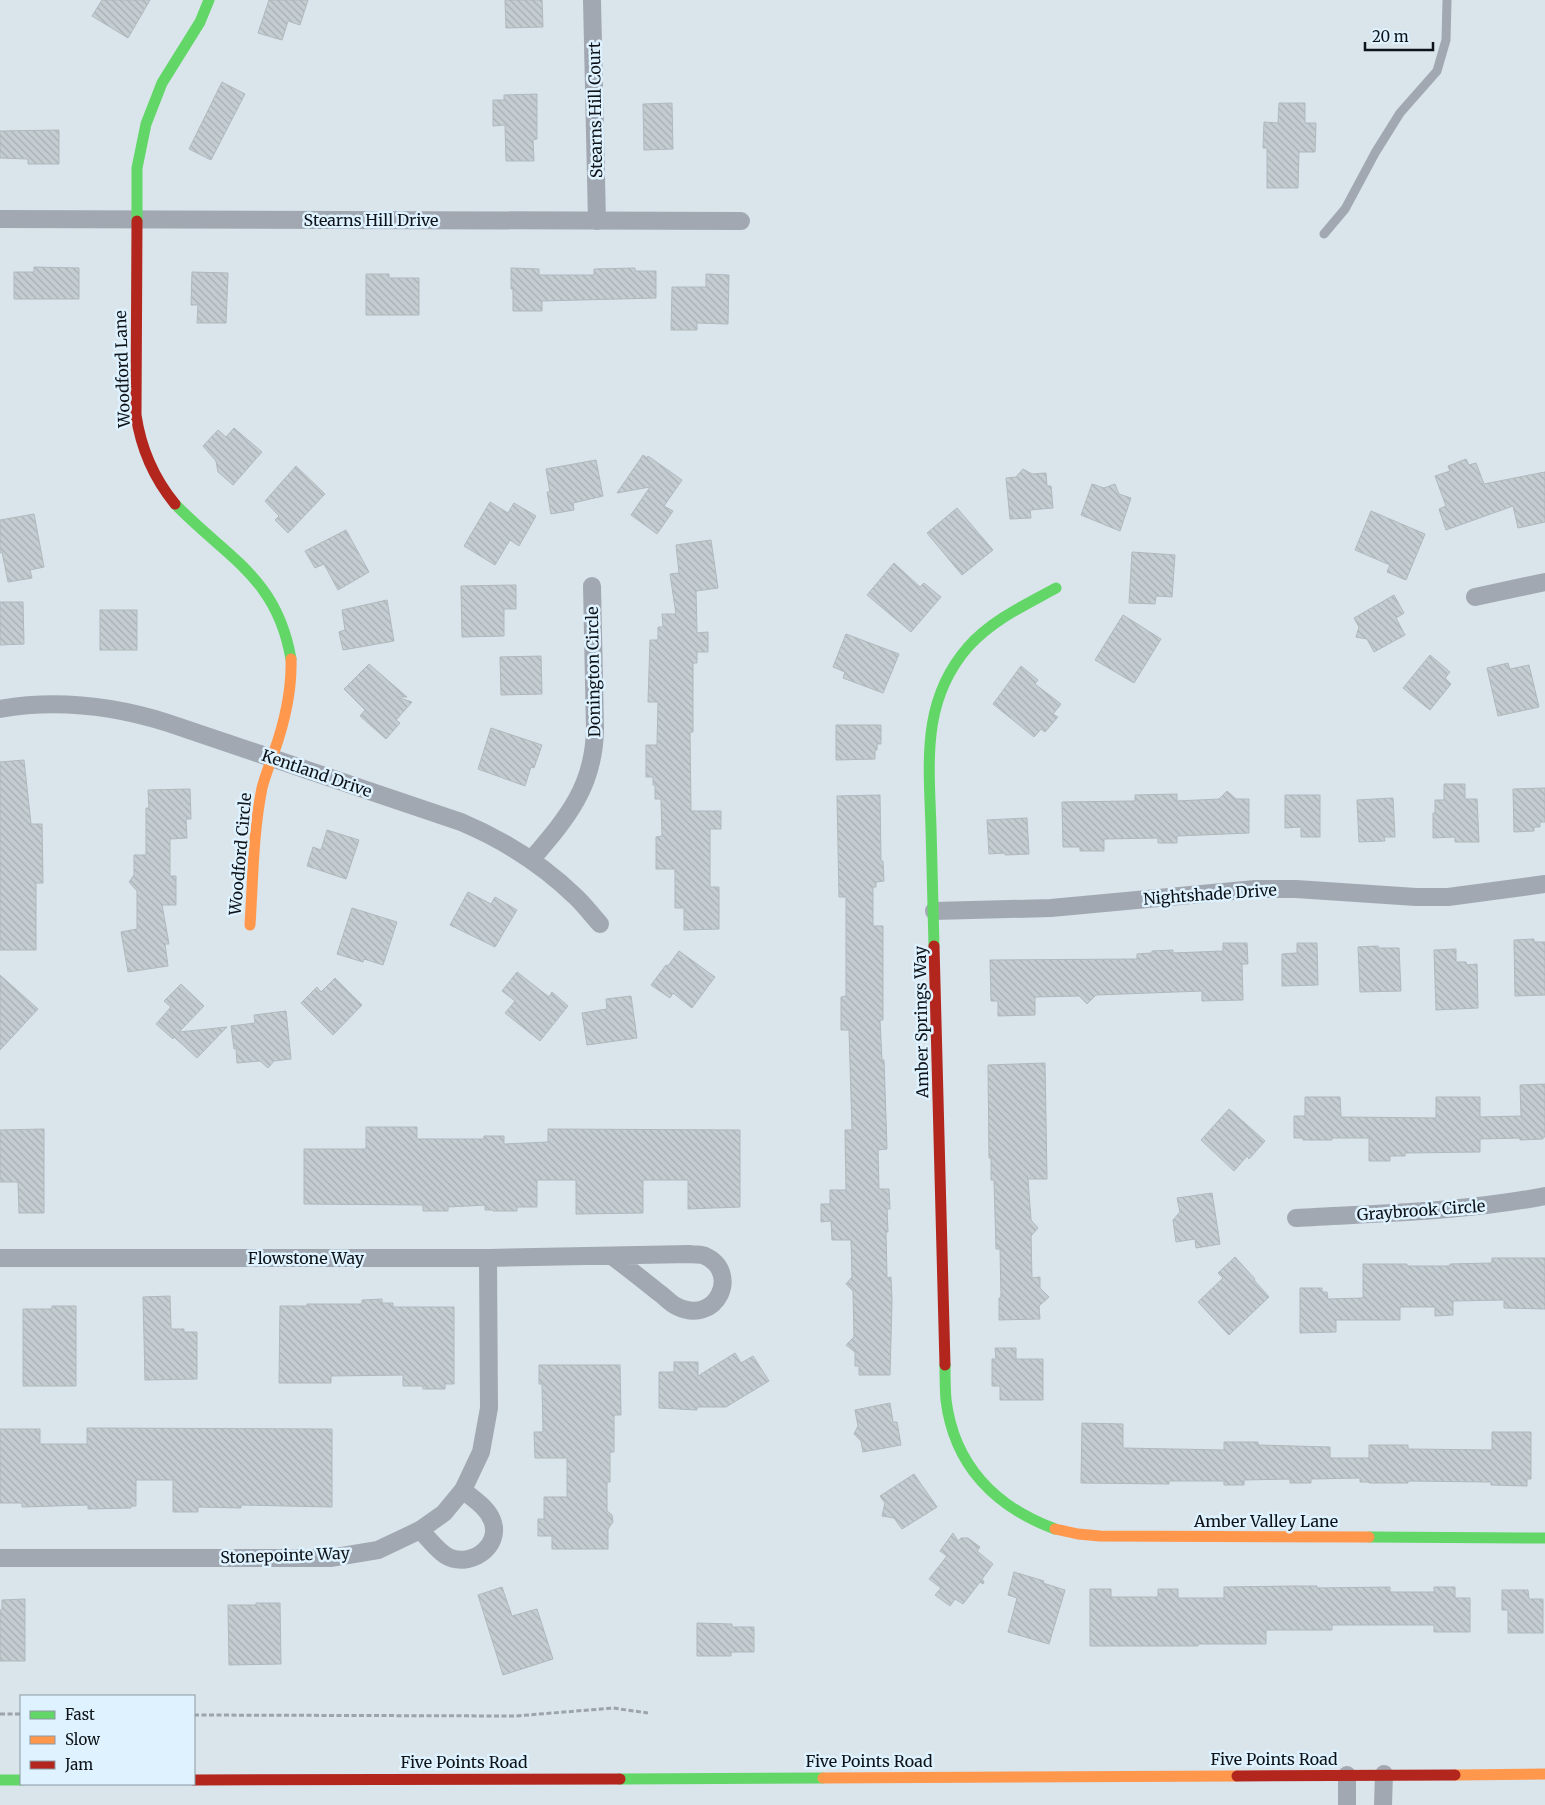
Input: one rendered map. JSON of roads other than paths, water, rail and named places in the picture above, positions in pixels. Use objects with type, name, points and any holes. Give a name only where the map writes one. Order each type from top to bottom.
[{"type":"street","name":"Woodford Lane","points":[[209,0],[199,22],[160,86],[144,126],[139,147],[136,219],[136,415],[137,427],[146,455],[155,477],[164,490],[189,517],[254,575],[271,598],[282,623],[290,655],[292,687],[286,715],[272,758]]},
{"type":"street","name":"Stearns Hill Court","points":[[592,0],[597,221]]},
{"type":"street","name":"Stearns Hill Drive","points":[[0,219],[741,221]]},
{"type":"street","points":[[1475,597],[1545,582]]},
{"type":"street","name":"Donington Circle","points":[[531,860],[562,823],[579,797],[593,753],[595,728],[592,586]]},
{"type":"street","name":"Amber Springs Way","points":[[997,1497],[982,1482],[959,1447],[946,1398],[929,744],[931,725],[940,694],[947,677],[961,656],[980,635],[996,622],[1056,588]]},
{"type":"street","name":"Kentland Drive","points":[[0,708],[60,704],[116,710],[168,722],[461,822],[498,839],[531,860],[577,898],[600,924]]},
{"type":"street","name":"Woodford Circle","points":[[250,925],[256,820],[264,781],[272,758]]},
{"type":"street","name":"Nightshade Drive","points":[[934,911],[1051,908],[1255,889],[1296,889],[1416,898],[1448,898],[1545,884]]},
{"type":"street","name":"Graybrook Circle","points":[[1296,1218],[1492,1206],[1545,1196]]},
{"type":"street","name":"Flowstone Way","points":[[0,1258],[488,1258],[612,1256],[705,1255],[716,1264],[722,1278],[722,1292],[712,1305],[696,1311],[677,1306],[612,1256]]},
{"type":"street","name":"Stonepointe Way","points":[[0,1558],[330,1558],[378,1550],[420,1530],[444,1513],[463,1490],[481,1452],[489,1408],[488,1258]]},
{"type":"street","points":[[420,1530],[445,1555],[460,1561],[476,1557],[486,1550],[493,1537],[493,1522],[488,1510],[463,1490]]},
{"type":"street","name":"Amber Valley Lane","points":[[997,1497],[1012,1510],[1034,1522],[1058,1531],[1090,1536],[1545,1538]]},
{"type":"street","points":[[1383,1805],[1384,1774]]},
{"type":"street","name":"Five Points Road","points":[[195,1780],[1545,1774]]},
{"type":"street","points":[[1347,1775],[1347,1805]]},
{"type":"street","points":[[0,1780],[20,1780]]},
{"type":"lane","points":[[1324,234],[1345,209],[1375,153],[1400,112],[1437,71],[1446,40],[1447,0]]}]
